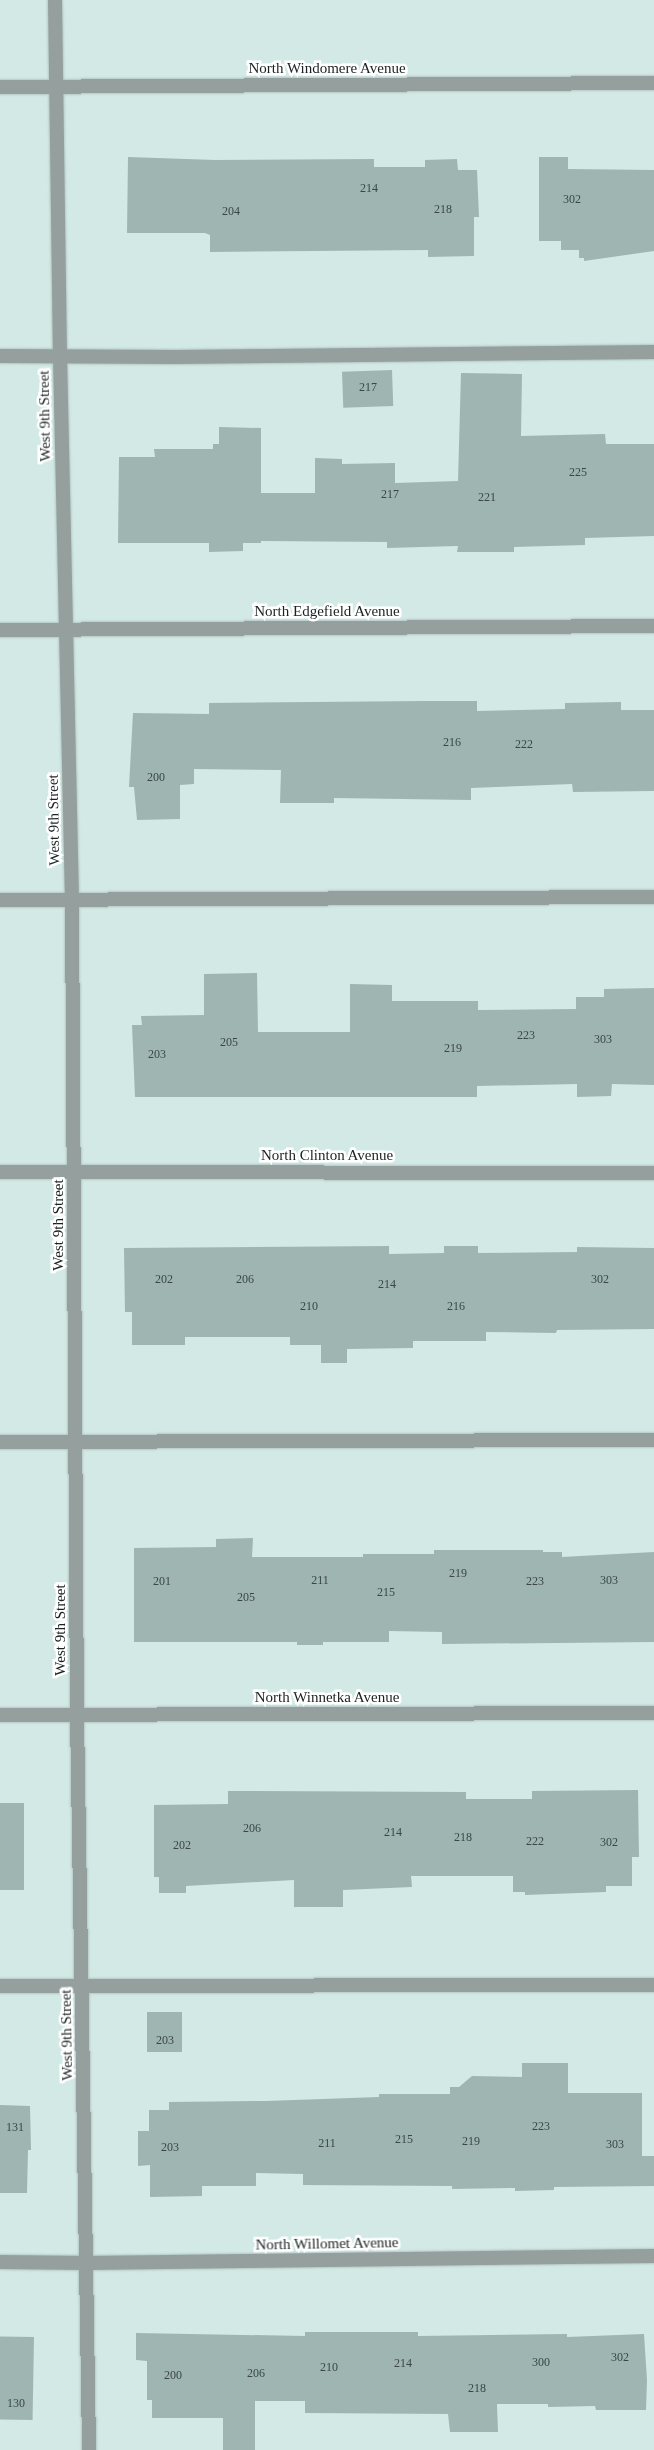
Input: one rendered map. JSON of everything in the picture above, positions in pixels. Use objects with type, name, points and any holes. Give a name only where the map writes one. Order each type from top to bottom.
[{"type":"street","name":"West 9th Street","points":[[55,0],[76,1172],[77,1715],[89,2450]]},
{"type":"street","name":"North Windomere Avenue","points":[[0,87],[654,83]]},
{"type":"street","points":[[0,356],[175,357],[654,352]]},
{"type":"street","name":"North Edgefield Avenue","points":[[0,630],[654,626]]},
{"type":"street","points":[[0,900],[654,896]]},
{"type":"street","name":"North Clinton Avenue","points":[[0,1172],[654,1173]]},
{"type":"street","points":[[0,1442],[654,1440]]},
{"type":"street","name":"North Winnetka Avenue","points":[[0,1715],[654,1712]]},
{"type":"street","points":[[0,1986],[654,1985]]},
{"type":"street","name":"North Willomet Avenue","points":[[0,2262],[87,2263],[654,2256]]},
{"type":"building","points":[[128,157],[215,160],[374,159],[374,167],[425,167],[425,160],[457,159],[458,170],[477,170],[479,217],[474,217],[474,256],[428,257],[428,250],[210,252],[210,235],[205,233],[127,233]]},
{"type":"building","points":[[539,157],[568,157],[568,169],[654,170],[654,251],[584,261],[584,258],[579,258],[579,250],[561,250],[561,241],[539,241]]},
{"type":"building","points":[[392,370],[393,406],[343,408],[342,372]]},
{"type":"building","points":[[461,373],[522,374],[521,436],[605,434],[606,444],[654,444],[654,536],[585,538],[585,545],[514,547],[514,552],[457,552],[458,546],[387,548],[387,542],[261,541],[261,543],[243,543],[243,551],[209,552],[209,543],[118,543],[119,457],[155,457],[154,449],[213,449],[213,444],[219,444],[219,427],[261,428],[261,493],[315,493],[315,458],[342,459],[342,464],[395,463],[395,483],[458,481]]},
{"type":"building","points":[[477,701],[477,711],[565,709],[565,703],[621,702],[621,710],[654,710],[654,791],[573,792],[572,784],[471,788],[471,800],[334,798],[334,803],[280,803],[281,770],[194,769],[194,784],[180,785],[180,819],[137,820],[134,787],[129,787],[133,713],[209,714],[209,703]]},
{"type":"building","points":[[257,973],[258,1032],[350,1032],[350,984],[392,985],[392,1001],[478,1001],[478,1010],[576,1009],[576,997],[604,997],[604,989],[654,988],[654,1085],[612,1084],[611,1096],[577,1097],[577,1084],[477,1086],[477,1097],[135,1097],[132,1025],[142,1025],[141,1016],[204,1015],[204,974]]},
{"type":"building","points":[[389,1246],[389,1254],[444,1253],[444,1246],[478,1246],[478,1253],[577,1252],[577,1247],[654,1248],[654,1329],[557,1330],[556,1333],[486,1332],[486,1341],[413,1341],[413,1348],[347,1349],[347,1363],[321,1363],[321,1345],[290,1345],[290,1337],[185,1337],[185,1345],[132,1345],[132,1312],[125,1312],[124,1248]]},
{"type":"building","points":[[253,1538],[252,1557],[363,1557],[363,1554],[434,1554],[434,1550],[543,1550],[543,1552],[562,1552],[562,1557],[654,1552],[654,1642],[442,1644],[442,1632],[389,1631],[389,1642],[323,1642],[323,1645],[297,1645],[297,1642],[134,1642],[134,1548],[216,1547],[216,1539]]},
{"type":"building","points":[[638,1790],[639,1857],[632,1857],[632,1886],[606,1886],[606,1892],[525,1895],[525,1892],[513,1892],[513,1876],[411,1876],[412,1887],[343,1890],[343,1907],[294,1907],[294,1880],[186,1886],[186,1893],[159,1893],[159,1877],[154,1877],[154,1805],[228,1804],[228,1791],[466,1792],[466,1799],[532,1799],[532,1791]]},
{"type":"building","points":[[0,1803],[24,1803],[24,1890],[0,1890]]},
{"type":"building","points":[[147,2012],[182,2012],[182,2052],[147,2052]]},
{"type":"building","points":[[522,2063],[568,2063],[568,2093],[642,2093],[642,2156],[654,2156],[654,2186],[554,2187],[554,2190],[515,2191],[515,2188],[452,2189],[452,2186],[303,2185],[303,2174],[256,2173],[256,2186],[202,2186],[202,2196],[150,2197],[150,2165],[138,2166],[138,2131],[149,2131],[149,2110],[169,2110],[169,2102],[379,2097],[379,2094],[450,2094],[450,2087],[459,2087],[472,2076],[522,2077]]},
{"type":"building","points":[[0,2105],[30,2106],[31,2150],[28,2150],[27,2193],[0,2193]]},
{"type":"building","points":[[305,2332],[418,2332],[418,2336],[567,2334],[567,2337],[644,2334],[647,2380],[646,2410],[596,2410],[595,2406],[548,2407],[548,2404],[497,2404],[498,2432],[450,2432],[448,2414],[305,2413],[305,2401],[255,2401],[255,2450],[223,2450],[223,2418],[152,2418],[152,2400],[147,2400],[147,2361],[136,2360],[136,2333],[305,2336]]},
{"type":"building","points":[[0,2336],[34,2337],[33,2420],[0,2419]]}]
